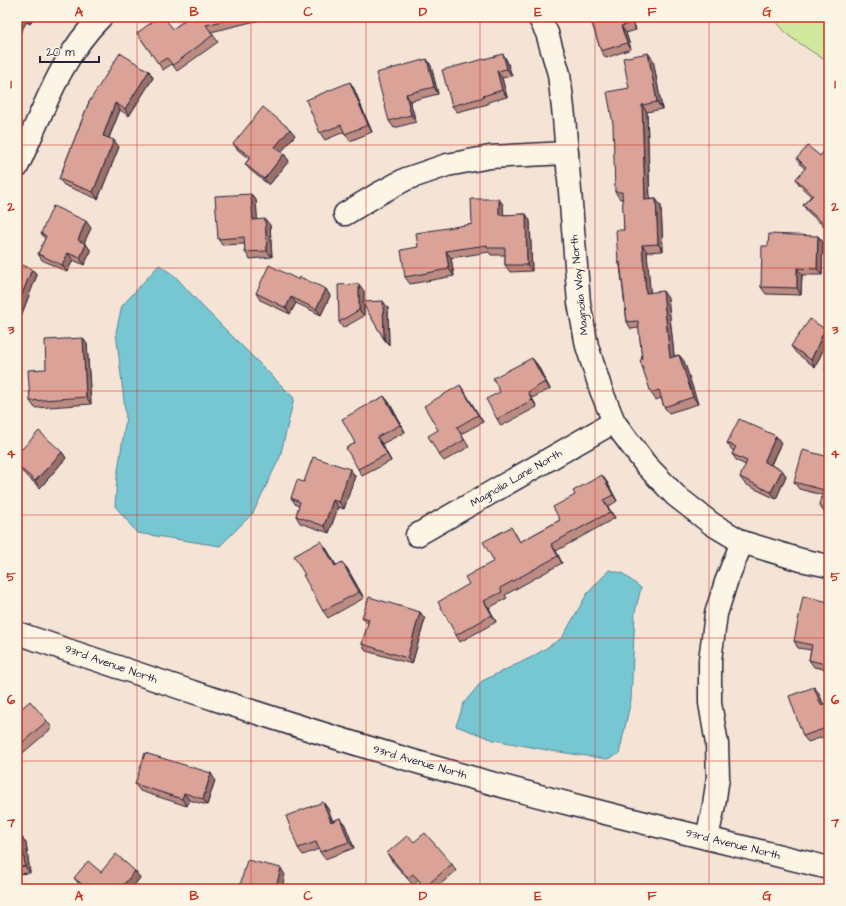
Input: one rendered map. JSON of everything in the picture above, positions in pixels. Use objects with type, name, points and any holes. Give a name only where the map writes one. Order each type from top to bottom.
[{"type":"street","points":[[17,167],[64,64],[92,26],[101,17]]},
{"type":"street","name":"Magnolia Way North","points":[[539,17],[547,33],[558,74],[567,153],[579,303],[587,346],[601,390],[614,422],[646,465],[676,496],[712,524],[742,542],[801,560],[829,566]]},
{"type":"street","points":[[345,214],[406,179],[447,165],[490,158],[567,153]]},
{"type":"street","name":"Magnolia Lane North","points":[[417,534],[614,422]]},
{"type":"street","points":[[707,838],[718,777],[717,744],[710,703],[710,660],[716,614],[726,582],[742,542]]},
{"type":"street","name":"93rd Avenue North","points":[[17,633],[276,720],[410,760],[496,784],[829,868]]},
{"type":"green space","points":[[772,17],[829,17],[829,63],[789,36]]},
{"type":"water","points":[[159,265],[175,276],[201,305],[294,398],[280,457],[253,513],[220,546],[137,533],[115,506],[117,477],[126,418],[116,332],[122,306]]},
{"type":"water","points":[[609,570],[622,573],[641,588],[635,612],[631,700],[619,754],[607,759],[552,751],[494,740],[456,726],[464,703],[482,681],[532,657],[562,638],[587,594]]},
{"type":"building","points":[[17,17],[21,17],[17,24]]},
{"type":"building","points":[[159,17],[164,17],[173,29],[189,17],[239,17],[206,25],[213,35],[173,65],[167,58],[158,63],[137,33]]},
{"type":"building","points":[[590,17],[630,17],[632,23],[621,26],[627,43],[601,51]]},
{"type":"building","points":[[120,53],[149,71],[125,109],[115,103],[103,136],[114,140],[93,192],[59,179],[89,102]]},
{"type":"building","points":[[648,53],[657,102],[642,105],[645,200],[656,199],[658,244],[642,245],[646,293],[663,291],[670,358],[679,355],[693,397],[664,407],[659,390],[651,393],[640,360],[642,359],[638,321],[627,322],[620,262],[618,262],[616,230],[624,230],[622,192],[615,192],[613,124],[607,92],[629,88],[623,58]]},
{"type":"building","points":[[503,54],[507,69],[497,71],[502,90],[452,106],[442,70]]},
{"type":"building","points":[[427,59],[434,87],[406,94],[411,115],[389,121],[376,73]]},
{"type":"building","points":[[350,82],[368,125],[345,134],[341,125],[320,133],[306,100]]},
{"type":"building","points":[[263,107],[290,129],[275,147],[284,154],[264,179],[245,164],[251,157],[233,144]]},
{"type":"building","points":[[808,146],[820,156],[829,146],[829,222],[826,226],[803,205],[813,195],[796,179],[806,167],[797,158]]},
{"type":"building","points":[[251,194],[253,220],[265,219],[267,251],[245,252],[244,237],[218,239],[215,196]]},
{"type":"building","points":[[471,199],[499,199],[499,215],[526,214],[527,265],[505,265],[505,248],[487,248],[487,245],[446,251],[449,269],[405,277],[401,250],[418,247],[416,233],[472,224]]},
{"type":"building","points":[[53,206],[86,221],[78,240],[86,244],[80,258],[68,253],[62,265],[38,254],[46,236],[41,233]]},
{"type":"building","points":[[769,234],[818,236],[817,269],[797,268],[797,288],[761,287],[762,246],[768,246]]},
{"type":"building","points":[[17,263],[32,269],[17,307]]},
{"type":"building","points":[[269,265],[299,280],[300,277],[326,289],[316,309],[291,297],[286,308],[256,293]]},
{"type":"building","points":[[359,284],[359,310],[339,322],[338,285]]},
{"type":"building","points":[[383,301],[384,339],[362,302]]},
{"type":"building","points":[[810,319],[825,329],[811,360],[791,346]]},
{"type":"building","points":[[83,338],[86,397],[30,401],[28,370],[46,369],[45,340]]},
{"type":"building","points":[[829,356],[829,373],[825,370]]},
{"type":"building","points":[[532,358],[545,382],[528,392],[532,400],[497,419],[486,399],[500,392],[493,378]]},
{"type":"building","points":[[460,385],[478,415],[457,427],[464,440],[439,455],[428,436],[438,430],[424,406]]},
{"type":"building","points":[[384,396],[400,425],[377,437],[387,454],[358,469],[346,448],[355,443],[342,419]]},
{"type":"building","points":[[739,419],[776,436],[764,462],[782,470],[771,492],[740,477],[747,461],[732,454],[736,447],[727,443]]},
{"type":"building","points":[[39,431],[62,452],[35,481],[17,465],[17,445],[22,449]]},
{"type":"building","points":[[803,450],[829,457],[829,508],[819,505],[824,490],[794,482]]},
{"type":"building","points":[[313,457],[350,469],[339,502],[333,500],[324,526],[296,516],[300,502],[291,498],[297,480],[304,482]]},
{"type":"building","points":[[602,475],[613,495],[603,500],[610,512],[551,544],[558,556],[500,588],[502,592],[484,601],[492,615],[456,635],[438,602],[469,584],[465,577],[494,561],[483,542],[511,527],[520,542],[560,520],[553,507],[575,495],[573,491]]},
{"type":"building","points":[[321,541],[335,566],[342,562],[359,592],[323,611],[294,556]]},
{"type":"building","points":[[803,596],[829,602],[829,665],[809,660],[812,645],[794,641]]},
{"type":"building","points":[[369,597],[420,612],[407,658],[362,644],[369,619],[362,617]]},
{"type":"building","points":[[814,687],[821,705],[829,702],[829,734],[826,728],[803,736],[789,696]]},
{"type":"building","points":[[30,701],[47,721],[17,747],[17,712]]},
{"type":"building","points":[[145,753],[211,773],[203,799],[184,793],[182,799],[135,784]]},
{"type":"building","points":[[323,802],[331,822],[340,818],[349,842],[320,852],[316,842],[298,848],[286,816]]},
{"type":"building","points":[[425,833],[452,864],[425,887],[413,874],[408,878],[387,853],[408,835],[414,842]]},
{"type":"building","points":[[17,836],[21,836],[25,866],[17,867]]},
{"type":"building","points":[[116,854],[135,871],[120,889],[88,889],[74,878],[88,861],[101,872]]},
{"type":"building","points":[[247,860],[281,868],[276,887],[285,889],[239,889]]}]
